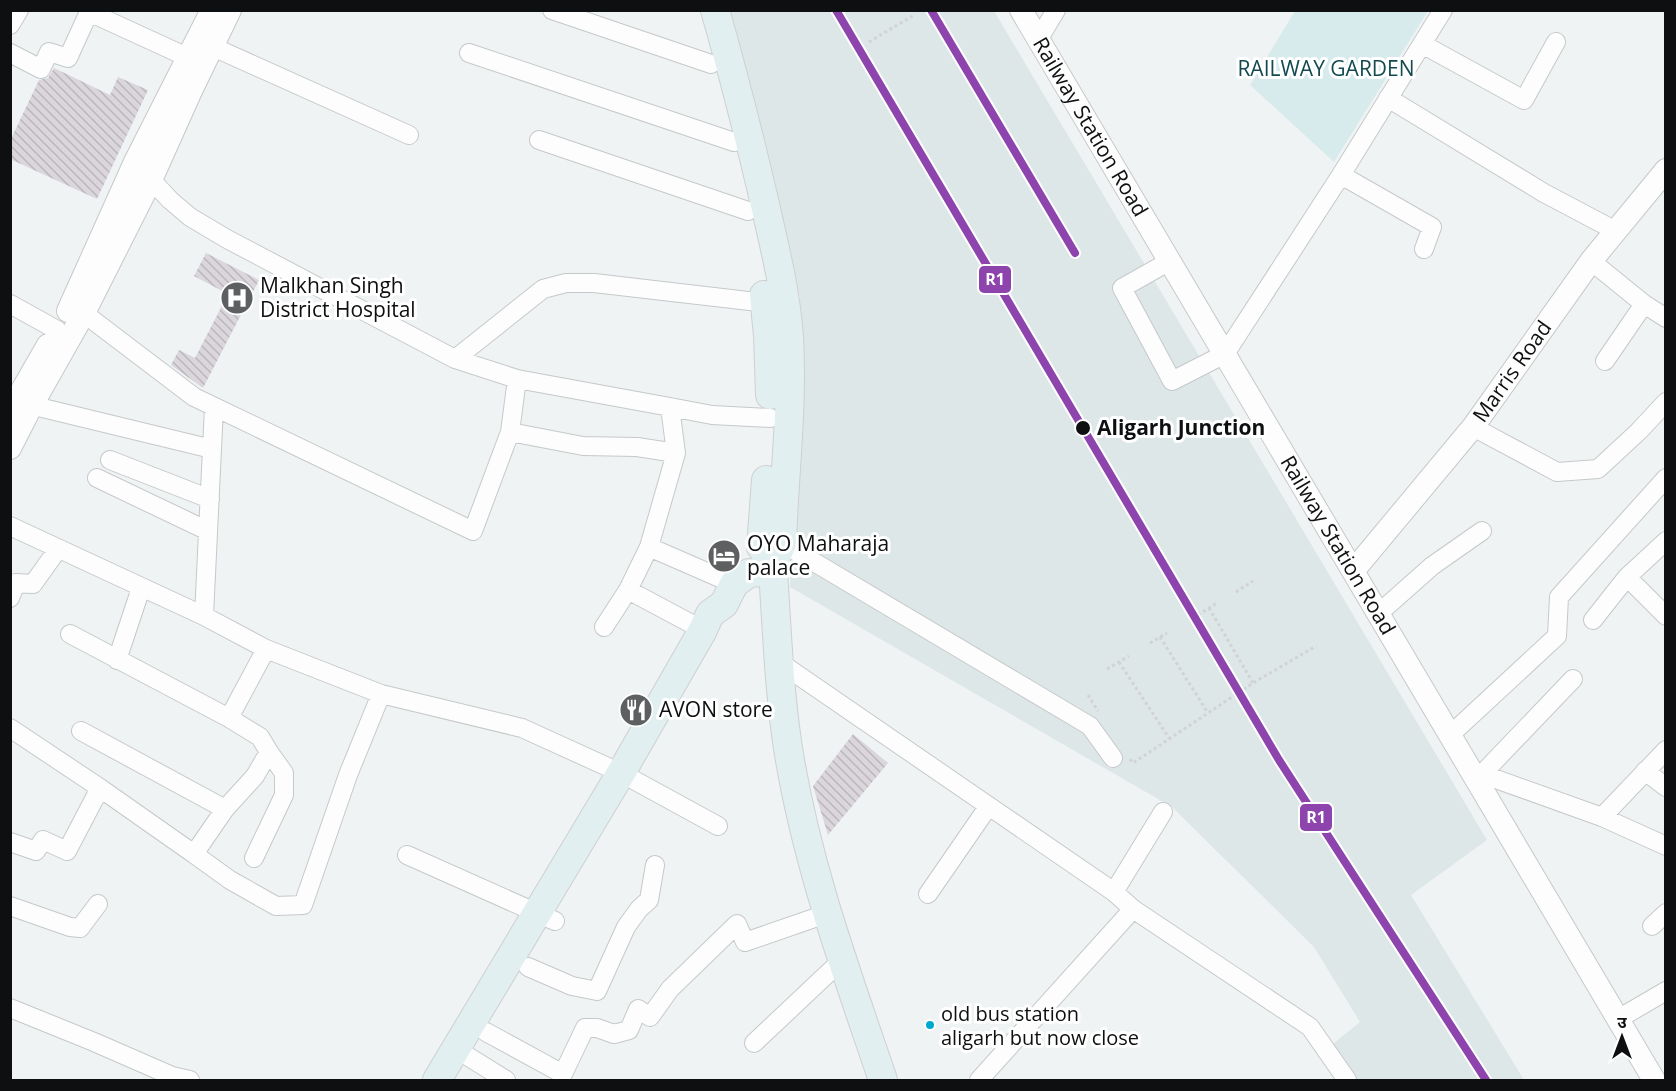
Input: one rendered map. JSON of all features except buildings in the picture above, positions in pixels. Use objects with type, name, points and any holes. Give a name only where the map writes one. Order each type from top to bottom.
[{"type":"main road","points":[[694,10],[734,142],[766,303],[771,374],[761,547],[776,559]]},
{"type":"main road","points":[[715,10],[751,145],[784,298],[790,371],[776,559],[779,662],[788,747],[826,914],[883,1080]]},
{"type":"main road","points":[[683,679],[710,614],[749,573],[776,559]]},
{"type":"main road","points":[[461,1062],[683,679],[725,620],[729,594]]},
{"type":"main road","points":[[437,1080],[461,1062],[486,1032],[528,967],[546,917]]},
{"type":"street","points":[[10,25],[19,10]]},
{"type":"street","points":[[19,406],[78,309],[151,180],[212,10]]},
{"type":"street","points":[[10,448],[19,406],[57,330],[78,309],[135,162],[199,48],[230,10]]},
{"type":"street","points":[[552,10],[711,64]]},
{"type":"street","name":"Railway Station Road","points":[[1021,10],[1354,570],[1449,736],[1476,771],[1654,1080]]},
{"type":"street","points":[[1038,40],[1056,10]]},
{"type":"street","points":[[1170,261],[1122,288],[1172,381],[1225,354],[1341,175],[1443,10]]},
{"type":"street","points":[[13,59],[41,69],[49,52],[68,58],[89,12],[199,48],[409,135]]},
{"type":"street","points":[[1422,44],[1524,99],[1556,42]]},
{"type":"street","points":[[469,53],[734,142]]},
{"type":"street","points":[[1388,98],[1544,193],[1616,231]]},
{"type":"street","points":[[539,140],[748,211]]},
{"type":"street","points":[[135,162],[170,200],[190,217],[227,239],[455,359],[517,379],[712,415],[770,418]]},
{"type":"street","name":"Marris Road","points":[[1354,570],[1473,427],[1592,261],[1665,170]]},
{"type":"street","points":[[1341,175],[1432,227],[1424,249]]},
{"type":"street","points":[[1592,261],[1644,304],[1665,318]]},
{"type":"street","points":[[455,359],[543,288],[566,283],[594,283],[766,303]]},
{"type":"street","points":[[10,304],[57,330]]},
{"type":"street","points":[[1605,362],[1644,304]]},
{"type":"street","points":[[78,309],[194,397],[473,531],[510,432],[517,379]]},
{"type":"street","points":[[1473,427],[1557,472],[1598,469],[1639,431],[1665,402]]},
{"type":"street","points":[[19,406],[212,448]]},
{"type":"street","points":[[204,616],[214,407]]},
{"type":"street","points":[[604,627],[628,590],[649,547],[676,453],[670,407]]},
{"type":"street","points":[[510,432],[583,447],[637,447],[676,453]]},
{"type":"street","points":[[110,460],[210,499]]},
{"type":"street","points":[[97,478],[208,531]]},
{"type":"street","points":[[1449,736],[1557,636],[1559,597],[1665,478]]},
{"type":"street","points":[[10,526],[204,616],[266,649],[381,694],[522,728],[628,776],[718,826]]},
{"type":"street","points":[[1378,613],[1432,566],[1482,531]]},
{"type":"street","points":[[1593,620],[1627,577],[1665,541]]},
{"type":"street","points":[[649,547],[729,594]]},
{"type":"street","points":[[10,597],[16,583],[33,584],[58,549]]},
{"type":"street","points":[[776,559],[1090,726],[1113,758]]},
{"type":"street","points":[[1627,577],[1665,616]]},
{"type":"street","points":[[117,660],[141,588]]},
{"type":"street","points":[[628,590],[703,630]]},
{"type":"street","points":[[70,634],[229,718],[260,737],[284,773],[284,795],[254,858]]},
{"type":"street","points":[[229,718],[266,649]]},
{"type":"street","points":[[779,662],[1114,892],[1133,909],[1310,1027],[1339,1077]]},
{"type":"street","points":[[1573,679],[1476,771],[1602,818],[1665,846]]},
{"type":"street","points":[[10,728],[230,880],[276,906],[303,905],[348,775],[381,694]]},
{"type":"street","points":[[81,731],[225,809]]},
{"type":"street","points":[[1602,818],[1665,750]]},
{"type":"street","points":[[194,854],[225,809],[255,776],[269,752]]},
{"type":"street","points":[[1645,771],[1665,787]]},
{"type":"street","points":[[10,842],[36,851],[43,840],[67,851],[100,788]]},
{"type":"street","points":[[928,894],[988,807]]},
{"type":"street","points":[[1114,892],[1163,813]]},
{"type":"street","points":[[407,855],[546,917]]},
{"type":"street","points":[[528,967],[573,986],[597,991],[626,927],[649,900],[655,865]]},
{"type":"street","points":[[10,906],[70,927],[80,928],[98,904]]},
{"type":"street","points":[[979,1080],[1133,909]]},
{"type":"street","points":[[1652,926],[1665,913]]},
{"type":"street","points":[[486,1032],[562,1074],[585,1028],[597,1028],[614,1034],[629,1030],[638,1009],[650,1017],[670,989],[737,924],[745,942],[826,914]]},
{"type":"street","points":[[754,1043],[841,961]]},
{"type":"street","points":[[1618,1020],[1665,991]]},
{"type":"street","points":[[10,1008],[172,1076],[190,1080]]},
{"type":"street","points":[[461,1062],[506,1080]]},
{"type":"path","points":[[869,42],[914,15]]},
{"type":"path","points":[[1236,592],[1254,581]]},
{"type":"path","points":[[1198,615],[1217,603]]},
{"type":"path","points":[[1209,608],[1253,683]]},
{"type":"path","points":[[1150,643],[1167,633]]},
{"type":"path","points":[[1160,637],[1208,713]]},
{"type":"path","points":[[1133,763],[1253,683],[1317,646]]},
{"type":"path","points":[[1107,669],[1129,656]]},
{"type":"path","points":[[1119,662],[1169,738]]},
{"type":"path","points":[[1088,695],[1103,718]]},
{"type":"shaded area","points":[[718,11],[994,11],[1487,840],[1411,895],[1524,1080],[1349,1080],[1329,1047],[1360,1022],[1314,947],[1172,807],[790,587],[800,297]]},
{"type":"green space","name":"RAILWAY GARDEN","points":[[1295,11],[1428,11],[1334,162],[1250,85]]},
{"type":"railway","points":[[931,10],[1075,253]]},
{"type":"transit line","name":"R1","points":[[836,10],[1279,760],[1486,1080]]},
{"type":"transit line","name":"R1","points":[[931,10],[1075,253]]},
{"type":"place","name":"Malkhan Singh District Hospital","points":[[237,298]]},
{"type":"place","name":"Aligarh Junction","points":[[1083,428]]},
{"type":"place","name":"OYO Maharaja palace","points":[[724,556]]},
{"type":"place","name":"AVON store","points":[[636,710]]},
{"type":"place","name":"old bus station aligarh but now close","points":[[930,1025]]}]
